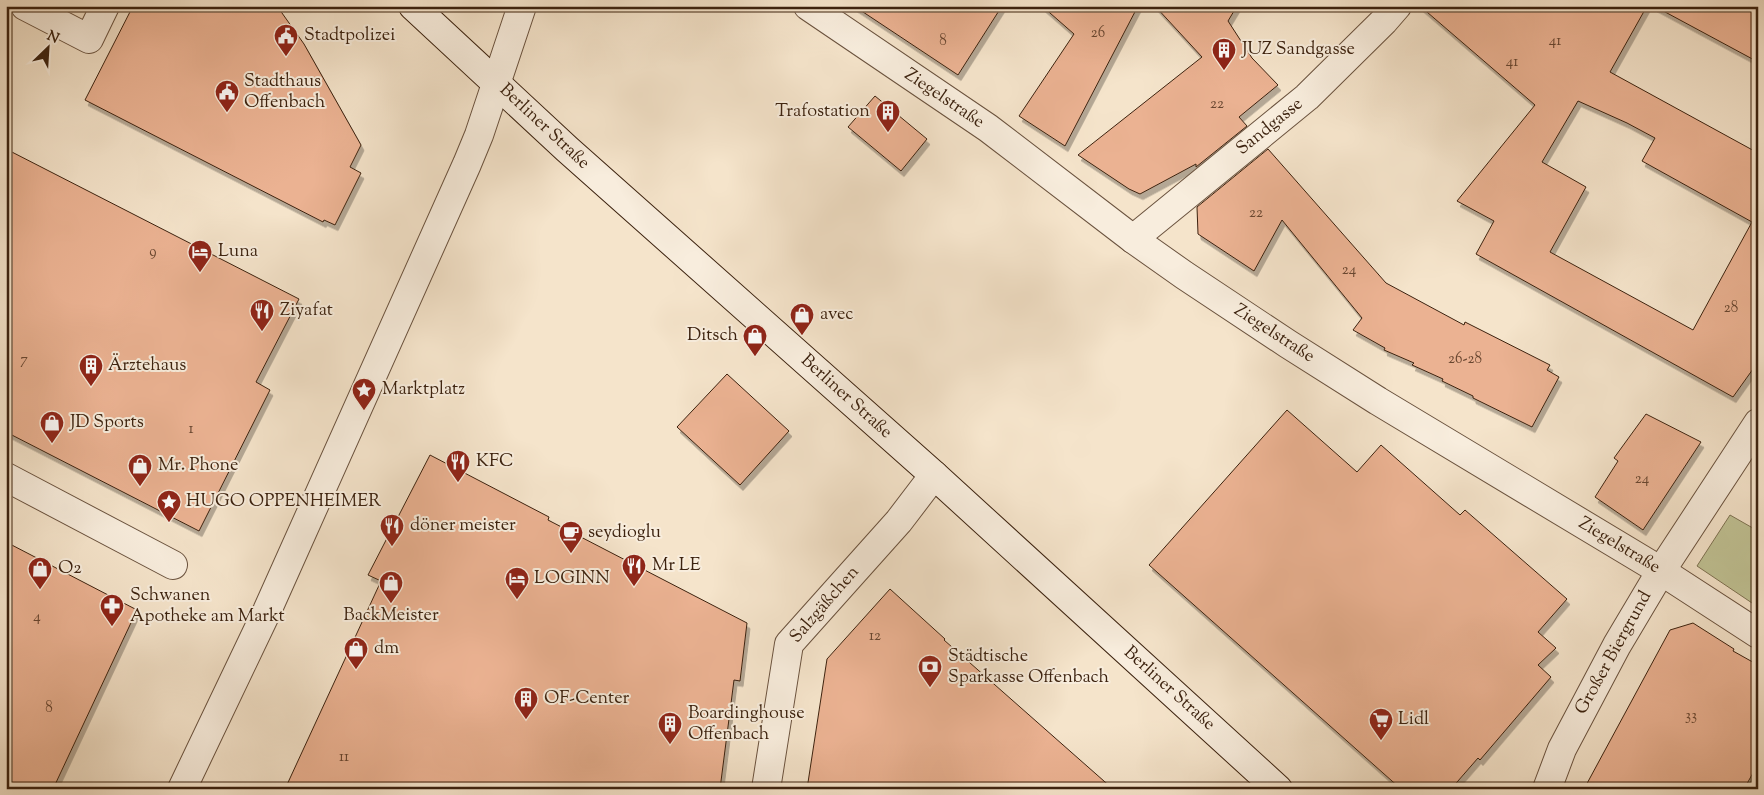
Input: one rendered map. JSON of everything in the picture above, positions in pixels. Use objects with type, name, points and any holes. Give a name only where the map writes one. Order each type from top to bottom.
[{"type":"street","points":[[25,6],[68,16],[89,38],[105,6]]},
{"type":"street","name":"Berliner Straße","points":[[413,6],[599,178],[934,475],[1278,789]]},
{"type":"street","points":[[182,789],[267,612],[467,164],[479,135],[495,82],[522,6]]},
{"type":"street","name":"Ziegelstraße","points":[[808,6],[988,128],[1134,239],[1224,302],[1378,401],[1661,571],[1758,634]]},
{"type":"street","name":"Sandgasse","points":[[1134,239],[1307,97],[1397,6]]},
{"type":"street","name":"Großer Biergrund","points":[[1547,789],[1562,749],[1585,704],[1661,571],[1758,423]]},
{"type":"street","name":"Salzgäßchen","points":[[766,789],[789,644],[899,522],[934,475]]},
{"type":"street","points":[[6,477],[173,564]]},
{"type":"green space","points":[[1730,515],[1758,531],[1758,607],[1697,566]]},
{"type":"building","name":"Stadthaus Offenbach","points":[[133,6],[277,6],[304,44],[361,145],[350,167],[361,173],[335,225],[324,220],[323,222],[85,100]]},
{"type":"building","points":[[854,6],[1002,6],[958,75]]},
{"type":"building","points":[[1042,6],[1138,6],[1065,146],[1019,116],[1074,34]]},
{"type":"building","points":[[1155,6],[1237,6],[1228,21],[1252,58],[1278,85],[1239,117],[1247,126],[1196,167],[1196,164],[1140,194],[1129,189],[1078,155],[1202,57]]},
{"type":"building","points":[[1420,6],[1647,6],[1610,72],[1758,153],[1758,362],[1733,397],[1476,254],[1494,221],[1457,201],[1535,105]],"holes":[[[1578,101],[1655,138],[1642,161],[1752,222],[1693,330],[1550,252],[1586,187],[1542,162]]]},
{"type":"building","points":[[1654,6],[1758,6],[1758,62]]},
{"type":"building","name":"Trafostation","points":[[875,96],[927,139],[901,171],[848,127]]},
{"type":"building","points":[[6,149],[299,299],[256,382],[270,390],[199,531],[6,432]]},
{"type":"building","points":[[1268,149],[1386,283],[1464,325],[1465,322],[1550,365],[1547,370],[1559,377],[1532,427],[1473,398],[1473,396],[1442,381],[1443,379],[1412,365],[1414,363],[1384,350],[1385,348],[1353,330],[1362,318],[1282,220],[1254,271],[1198,234],[1197,207]]},
{"type":"building","points":[[727,374],[789,431],[740,485],[677,427]]},
{"type":"building","points":[[1287,410],[1357,472],[1381,445],[1460,515],[1465,510],[1567,599],[1538,632],[1556,648],[1538,665],[1551,677],[1480,760],[1478,758],[1451,789],[1401,789],[1149,565]]},
{"type":"building","points":[[1646,414],[1701,442],[1643,530],[1595,497],[1618,461],[1614,458]]},
{"type":"building","points":[[430,455],[549,517],[548,520],[747,623],[740,681],[734,680],[720,789],[285,789],[381,581],[368,575]]},
{"type":"building","points":[[6,542],[137,610],[53,789],[6,789]]},
{"type":"building","name":"Städtische Sparkasse Offenbach","points":[[890,589],[944,640],[1113,789],[807,789],[827,659]]},
{"type":"building","points":[[1693,623],[1734,649],[1733,651],[1758,665],[1758,764],[1744,789],[1584,789],[1670,630]]},
{"type":"place","name":"Stadtpolizei","points":[[286,57]]},
{"type":"place","name":"JUZ Sandgasse","points":[[1224,71]]},
{"type":"place","name":"Stadthaus Offenbach","points":[[227,113]]},
{"type":"place","name":"Trafostation","points":[[888,133]]},
{"type":"place","name":"Luna","points":[[200,273]]},
{"type":"place","name":"Ziyafat","points":[[262,332]]},
{"type":"place","name":"avec","points":[[802,336]]},
{"type":"place","name":"Ditsch","points":[[755,357]]},
{"type":"place","name":"Ärztehaus","points":[[91,387]]},
{"type":"place","name":"Marktplatz","points":[[364,411]]},
{"type":"place","name":"JD Sports","points":[[52,444]]},
{"type":"place","name":"KFC","points":[[458,483]]},
{"type":"place","name":"Mr. Phone","points":[[140,487]]},
{"type":"place","name":"HUGO OPPENHEIMER","points":[[169,523]]},
{"type":"place","name":"döner meister","points":[[392,547]]},
{"type":"place","name":"seydioglu","points":[[571,554]]},
{"type":"place","name":"Mr LE","points":[[634,587]]},
{"type":"place","name":"O2","points":[[40,590]]},
{"type":"place","name":"LOGINN","points":[[517,600]]},
{"type":"place","name":"BackMeister","points":[[391,604]]},
{"type":"place","name":"Schwanen Apotheke am Markt","points":[[112,627]]},
{"type":"place","name":"dm","points":[[356,670]]},
{"type":"place","name":"Städtische Sparkasse Offenbach","points":[[930,688]]},
{"type":"place","name":"OF-Center","points":[[526,720]]},
{"type":"place","name":"Lidl","points":[[1381,741]]},
{"type":"place","name":"Boardinghouse Offenbach","points":[[670,745]]}]
